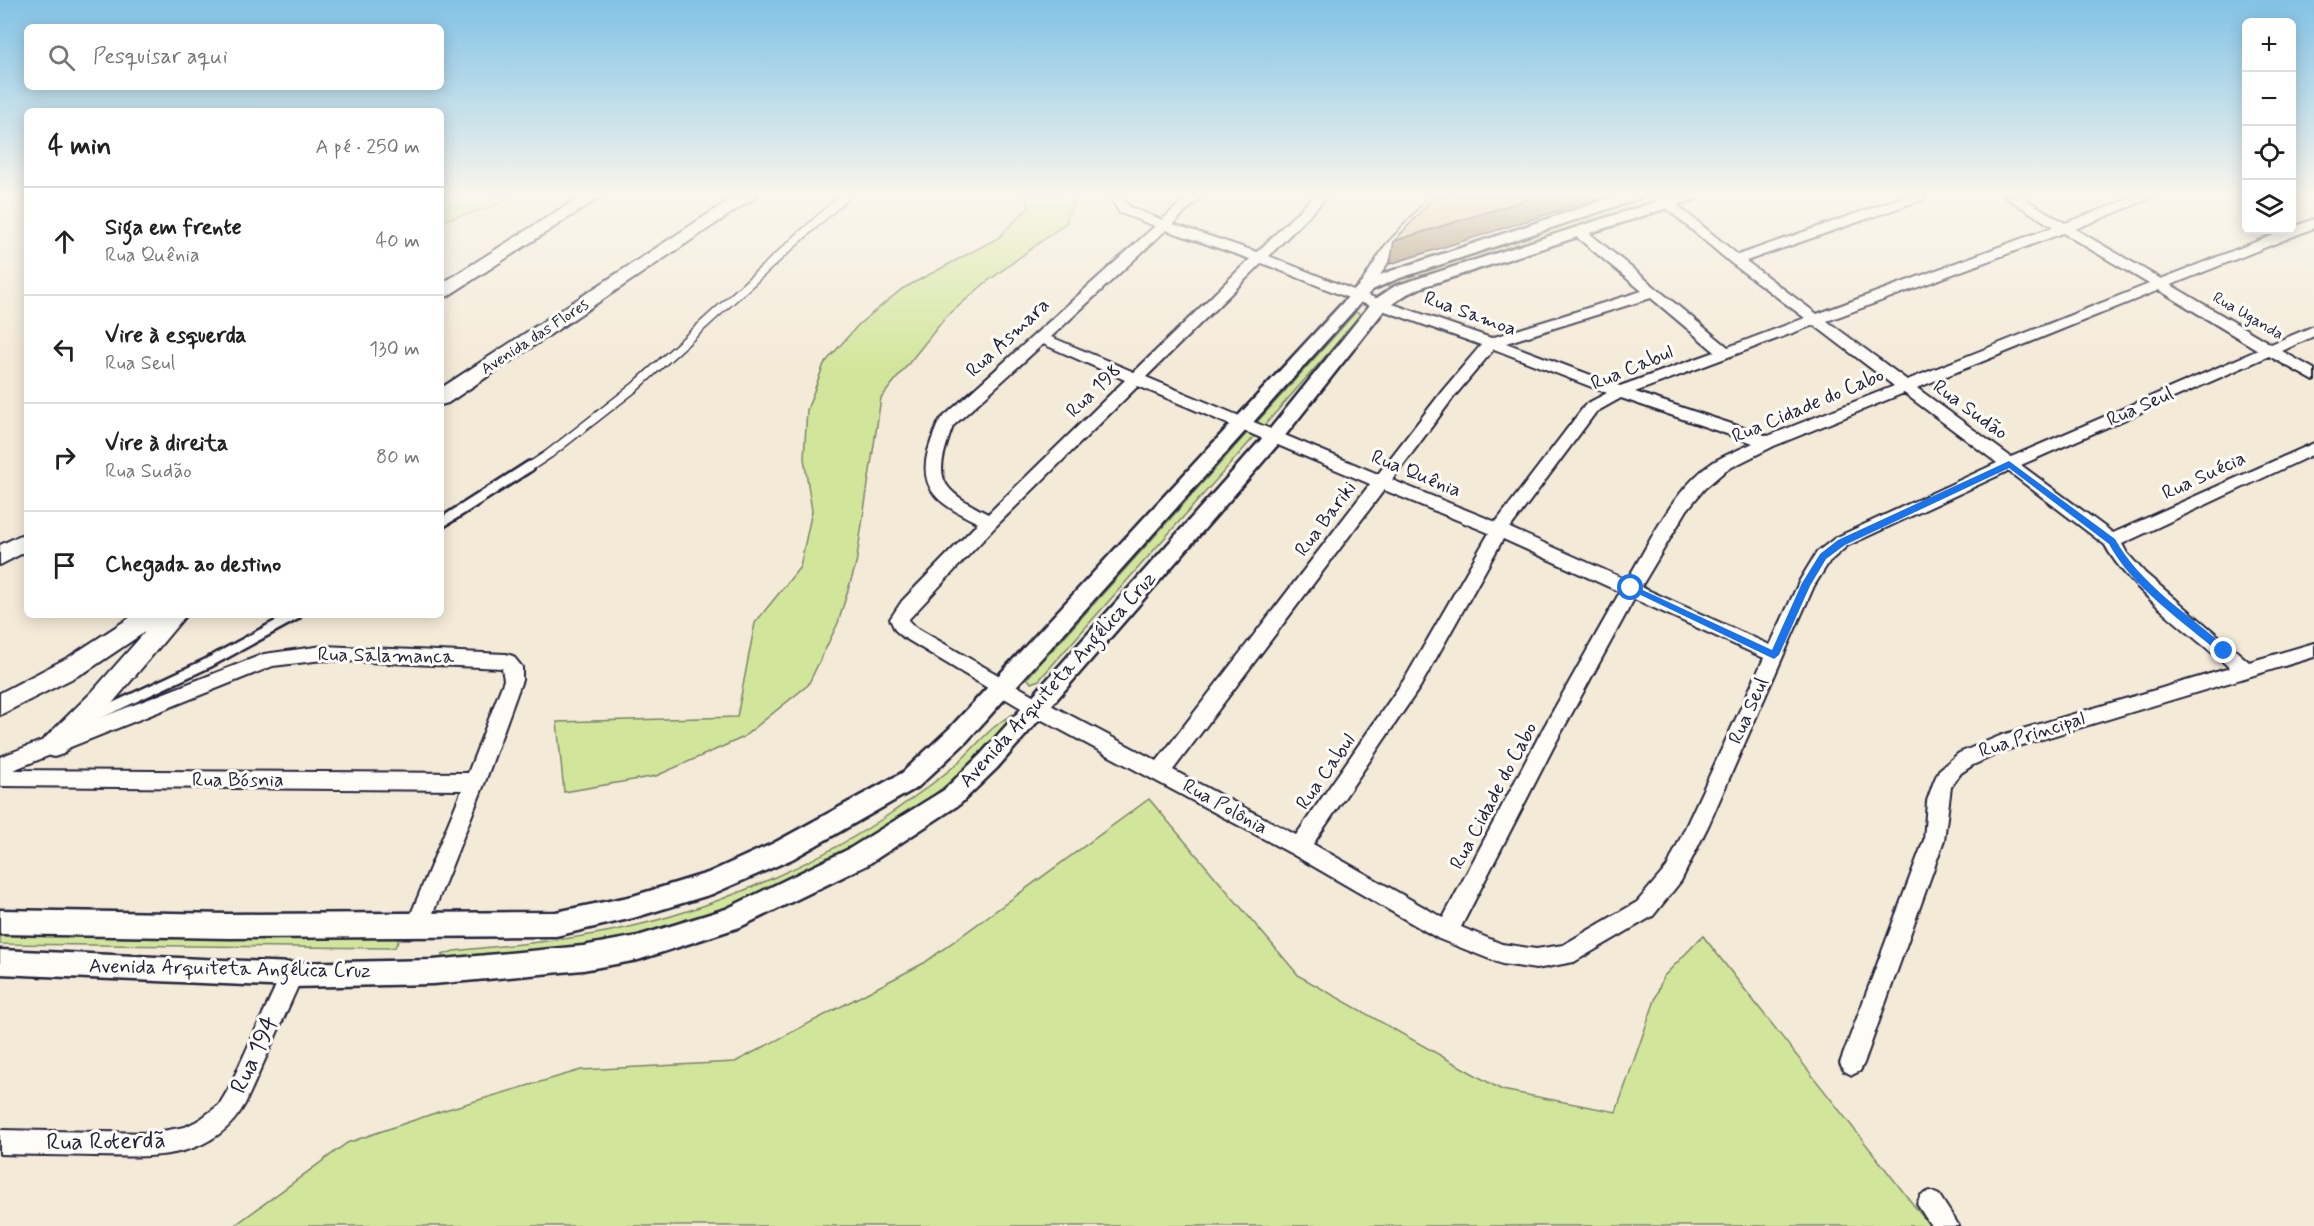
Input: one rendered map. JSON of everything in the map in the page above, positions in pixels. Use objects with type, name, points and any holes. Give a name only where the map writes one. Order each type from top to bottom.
[{"type":"main road","points":[[444,290],[502,253]]},
{"type":"main road","name":"Avenida das Flores","points":[[444,396],[661,253]]},
{"type":"main road","points":[[0,556],[24,542]]},
{"type":"main road","points":[[0,705],[78,664],[148,618]]},
{"type":"main road","points":[[54,746],[78,723],[171,618]]},
{"type":"street","name":"Rua Asmara","points":[[990,522],[952,503],[939,493],[932,474],[935,450],[946,424],[1133,253]]},
{"type":"street","name":"Rua Samoa","points":[[1247,253],[1620,392],[1768,442]]},
{"type":"street","name":"Rua 198","points":[[899,619],[908,606],[990,522],[1266,253]]},
{"type":"street","points":[[1367,296],[1388,253]]},
{"type":"street","name":"Avenida Arquiteta Angélica Cruz","points":[[0,922],[417,926],[556,924],[633,908],[712,883],[783,851],[910,780],[958,735],[1240,423],[1367,296],[1391,276],[1460,253]]},
{"type":"street","name":"Avenida Arquiteta Angélica Cruz","points":[[0,962],[292,975],[433,972],[583,958],[638,948],[731,920],[858,856],[909,826],[952,797],[989,761],[1038,708],[1273,438],[1367,296],[1401,290],[1510,253]]},
{"type":"street","points":[[1605,253],[1726,353]]},
{"type":"street","name":"Rua Sudão","points":[[1728,253],[2112,541],[2120,557],[2139,578],[2245,670]]},
{"type":"street","points":[[1736,260],[1755,253]]},
{"type":"street","name":"Rua Cabul","points":[[1299,847],[1413,682],[1499,530],[1591,408],[1620,392],[1999,253]]},
{"type":"street","name":"Rua Uganda","points":[[2105,253],[2314,376]]},
{"type":"street","name":"Rua Cidade do Cabo","points":[[1447,932],[1547,740],[1631,588],[1682,506],[1698,485],[1720,466],[1768,442],[2238,253]]},
{"type":"street","points":[[1491,343],[1652,293]]},
{"type":"street","name":"Rua Seul","points":[[1566,955],[1645,909],[1674,874],[1699,824],[1806,585],[1823,557],[1841,542],[2009,464],[2314,331]]},
{"type":"street","name":"Rua Quênia","points":[[1040,338],[1273,438],[1499,530],[1631,588],[1774,655]]},
{"type":"street","name":"Rua Bariki","points":[[1160,772],[1381,482],[1491,343]]},
{"type":"street","name":"Rua Suécia","points":[[2112,541],[2314,448]]},
{"type":"street","name":"Rua Polônia","points":[[899,619],[901,625],[909,632],[1038,708],[1299,847],[1447,932],[1502,954],[1536,959],[1566,955]]},
{"type":"street","name":"Rua Principal","points":[[1852,1063],[1934,840],[1936,804],[1941,782],[1951,767],[1968,756],[2002,743],[2314,650]]},
{"type":"street","name":"Rua Salamanca","points":[[0,766],[272,659],[323,653],[506,661],[513,667],[513,680],[417,926]]},
{"type":"street","name":"Rua Bósnia","points":[[0,778],[475,782]]},
{"type":"street","name":"Rua 194","points":[[208,1129],[227,1113],[237,1096],[292,975]]},
{"type":"street","name":"Rua Roterdã","points":[[0,1142],[151,1145],[187,1139],[208,1129]]},
{"type":"street","points":[[1930,1204],[1946,1226]]},
{"type":"lane","points":[[444,521],[549,454],[635,387],[782,253]]},
{"type":"lane","points":[[78,723],[208,663],[290,618]]},
{"type":"green space","points":[[969,253],[1025,253],[984,284],[945,318],[881,398],[856,564],[838,623],[808,685],[742,738],[656,776],[564,792],[557,722],[737,717],[755,623],[800,567],[812,511],[804,458],[807,410],[824,364],[859,324],[902,289]]},
{"type":"green space","points":[[1472,253],[1492,253],[1391,286],[1383,285],[1385,282]]},
{"type":"green space","points":[[1356,312],[1362,315],[1039,680],[1031,683],[1028,679],[1030,675]]},
{"type":"green space","points":[[1013,714],[1015,718],[988,749],[935,794],[888,827],[840,856],[737,905],[683,924],[573,951],[442,960],[442,955],[454,951],[572,938],[642,924],[706,905],[773,878],[837,846],[894,811],[946,773],[992,729]]},
{"type":"green space","points":[[1149,799],[1299,976],[1502,1090],[1616,1112],[1663,977],[1703,936],[1930,1226],[234,1226],[347,1143],[438,1112],[581,1070],[735,1062],[924,963]]},
{"type":"green space","points":[[0,931],[388,934],[399,940],[395,947],[391,948],[0,944]]},
{"type":"route","points":[[1631,588],[1774,655],[1806,585],[1823,557],[1841,542],[2009,464],[2112,541],[2120,557],[2139,578],[2224,651]]}]
